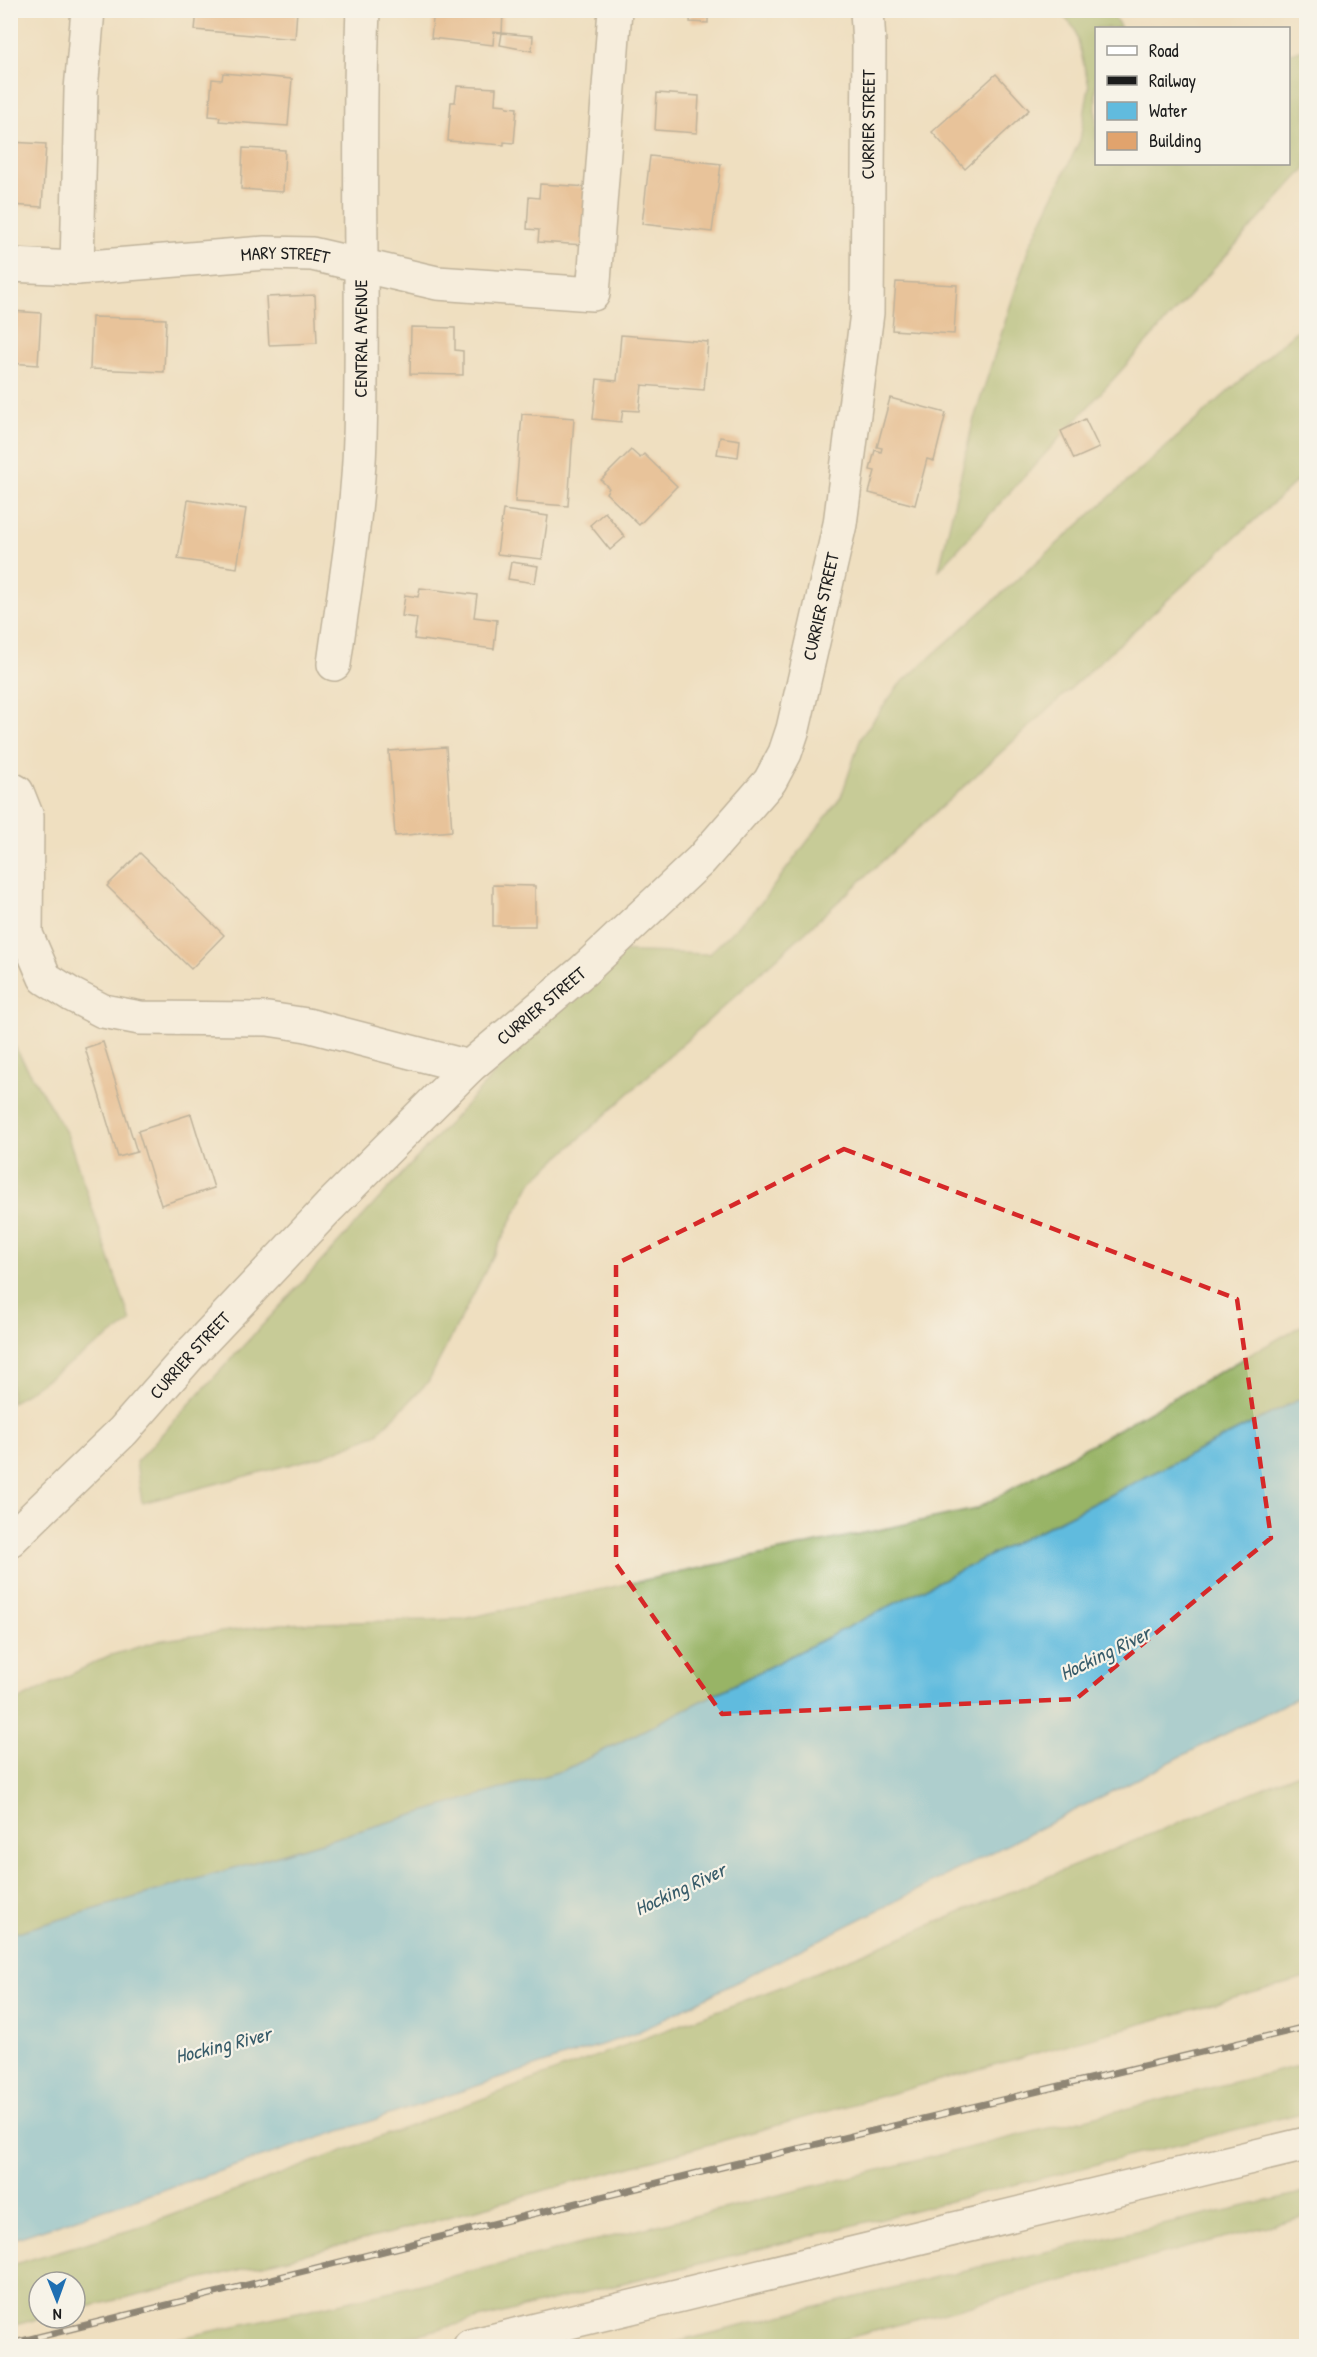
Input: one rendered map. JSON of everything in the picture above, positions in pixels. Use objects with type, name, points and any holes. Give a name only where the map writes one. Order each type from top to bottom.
[{"type":"street","points":[[77,268],[81,90],[88,10]]},
{"type":"street","name":"CENTRAL AVENUE","points":[[334,664],[356,511],[360,439],[359,112],[363,10]]},
{"type":"street","name":"MARY STREET","points":[[10,265],[77,268],[265,253],[312,254],[437,283],[593,294],[615,10]]},
{"type":"street","name":"CURRIER STREET","points":[[10,1540],[123,1431],[195,1349],[329,1207],[469,1067],[579,975],[701,860],[770,781],[793,729],[840,524],[867,313],[869,44],[867,10]]},
{"type":"street","points":[[10,788],[17,792],[27,817],[26,934],[45,978],[72,995],[103,1011],[140,1018],[268,1019],[307,1025],[469,1067]]},
{"type":"street","points":[[470,2346],[1306,2144]]},
{"type":"highlighted area","points":[[844,1149],[1237,1299],[1271,1538],[1076,1699],[722,1714],[616,1564],[616,1264]]},
{"type":"green space","points":[[1059,11],[1111,11],[1120,27],[1095,27],[1095,165],[1290,165],[1290,53],[1306,49],[1306,168],[939,570],[973,422],[1029,247],[1080,140],[1089,86],[1075,29]]},
{"type":"green space","points":[[1306,322],[1306,473],[531,1183],[428,1382],[377,1434],[323,1456],[142,1503],[136,1462],[608,951],[709,954],[760,904],[841,797],[861,737],[899,685]]},
{"type":"green space","points":[[10,1039],[67,1134],[131,1322],[11,1403]]},
{"type":"green space","points":[[1306,1323],[1306,1396],[565,1770],[11,1934],[11,1704],[108,1656],[162,1640],[281,1624],[463,1619],[976,1509]]},
{"type":"green space","points":[[1306,1770],[1306,1978],[391,2233],[87,2307],[87,2270],[27,2270],[27,2322],[11,2326],[11,2265],[137,2228],[778,1988]]},
{"type":"green space","points":[[1306,2064],[1306,2112],[371,2346],[145,2346],[392,2291]]},
{"type":"green space","points":[[1306,2192],[1306,2216],[818,2346],[661,2346],[940,2276]]},
{"type":"water","name":"Hocking River","points":[[1306,1396],[1306,1693],[634,2034],[11,2240],[11,1934],[565,1770]]},
{"type":"building","points":[[114,10],[145,10],[144,16],[114,13]]},
{"type":"building","points":[[197,10],[297,10],[295,39],[195,30]]},
{"type":"building","points":[[434,10],[519,10],[519,14],[503,13],[502,33],[494,32],[493,45],[431,38]]},
{"type":"building","points":[[691,10],[708,10],[708,23],[690,22]]},
{"type":"building","points":[[502,33],[533,36],[532,51],[500,45]]},
{"type":"building","points":[[223,73],[292,79],[288,126],[219,121],[220,117],[209,116],[212,79],[222,80]]},
{"type":"building","points":[[996,74],[1029,110],[965,169],[932,132]]},
{"type":"building","points":[[457,86],[496,88],[495,104],[517,108],[514,143],[504,142],[504,145],[448,141],[451,102],[455,102]]},
{"type":"building","points":[[657,93],[699,96],[697,133],[655,130]]},
{"type":"building","points":[[10,142],[46,144],[42,207],[10,205]]},
{"type":"building","points":[[243,148],[285,150],[283,192],[241,189]]},
{"type":"building","points":[[650,156],[721,164],[712,232],[642,224]]},
{"type":"building","points":[[540,184],[589,187],[585,245],[538,242],[539,230],[527,229],[529,197],[539,198]]},
{"type":"building","points":[[896,282],[957,285],[954,334],[892,330]]},
{"type":"building","points":[[315,295],[317,343],[269,345],[266,297]]},
{"type":"building","points":[[10,311],[41,313],[38,365],[10,363]]},
{"type":"building","points":[[92,317],[166,319],[164,372],[90,369]]},
{"type":"building","points":[[411,327],[455,328],[455,350],[463,351],[463,375],[410,374]]},
{"type":"building","points":[[621,335],[708,342],[704,390],[642,385],[639,411],[623,410],[621,422],[593,419],[597,379],[617,381]]},
{"type":"building","points":[[890,398],[946,413],[934,461],[927,459],[915,505],[869,493],[875,471],[870,470],[875,450],[881,452],[882,448],[877,447]]},
{"type":"building","points":[[522,414],[574,418],[568,506],[515,502]]},
{"type":"building","points":[[1085,419],[1099,448],[1074,459],[1061,431]]},
{"type":"building","points":[[720,437],[740,440],[738,457],[717,454]]},
{"type":"building","points":[[631,450],[640,458],[644,454],[677,486],[639,525],[606,493],[609,488],[601,480]]},
{"type":"building","points":[[188,500],[246,509],[237,568],[178,559]]},
{"type":"building","points":[[503,510],[548,516],[542,559],[497,554]]},
{"type":"building","points":[[605,512],[625,537],[610,550],[590,525]]},
{"type":"building","points":[[511,562],[538,566],[535,583],[508,579]]},
{"type":"building","points":[[420,588],[477,595],[474,617],[497,620],[494,649],[414,639],[417,618],[402,616],[405,595],[418,597]]},
{"type":"building","points":[[446,747],[452,831],[395,836],[389,751]]},
{"type":"building","points":[[140,853],[224,935],[191,969],[107,886]]},
{"type":"building","points":[[493,885],[535,886],[535,926],[493,926]]},
{"type":"building","points":[[103,1042],[137,1152],[118,1157],[85,1048]]},
{"type":"building","points":[[191,1114],[214,1188],[161,1205],[138,1131]]},
{"type":"railway","points":[[10,2344],[730,2165],[1306,2027]]}]
